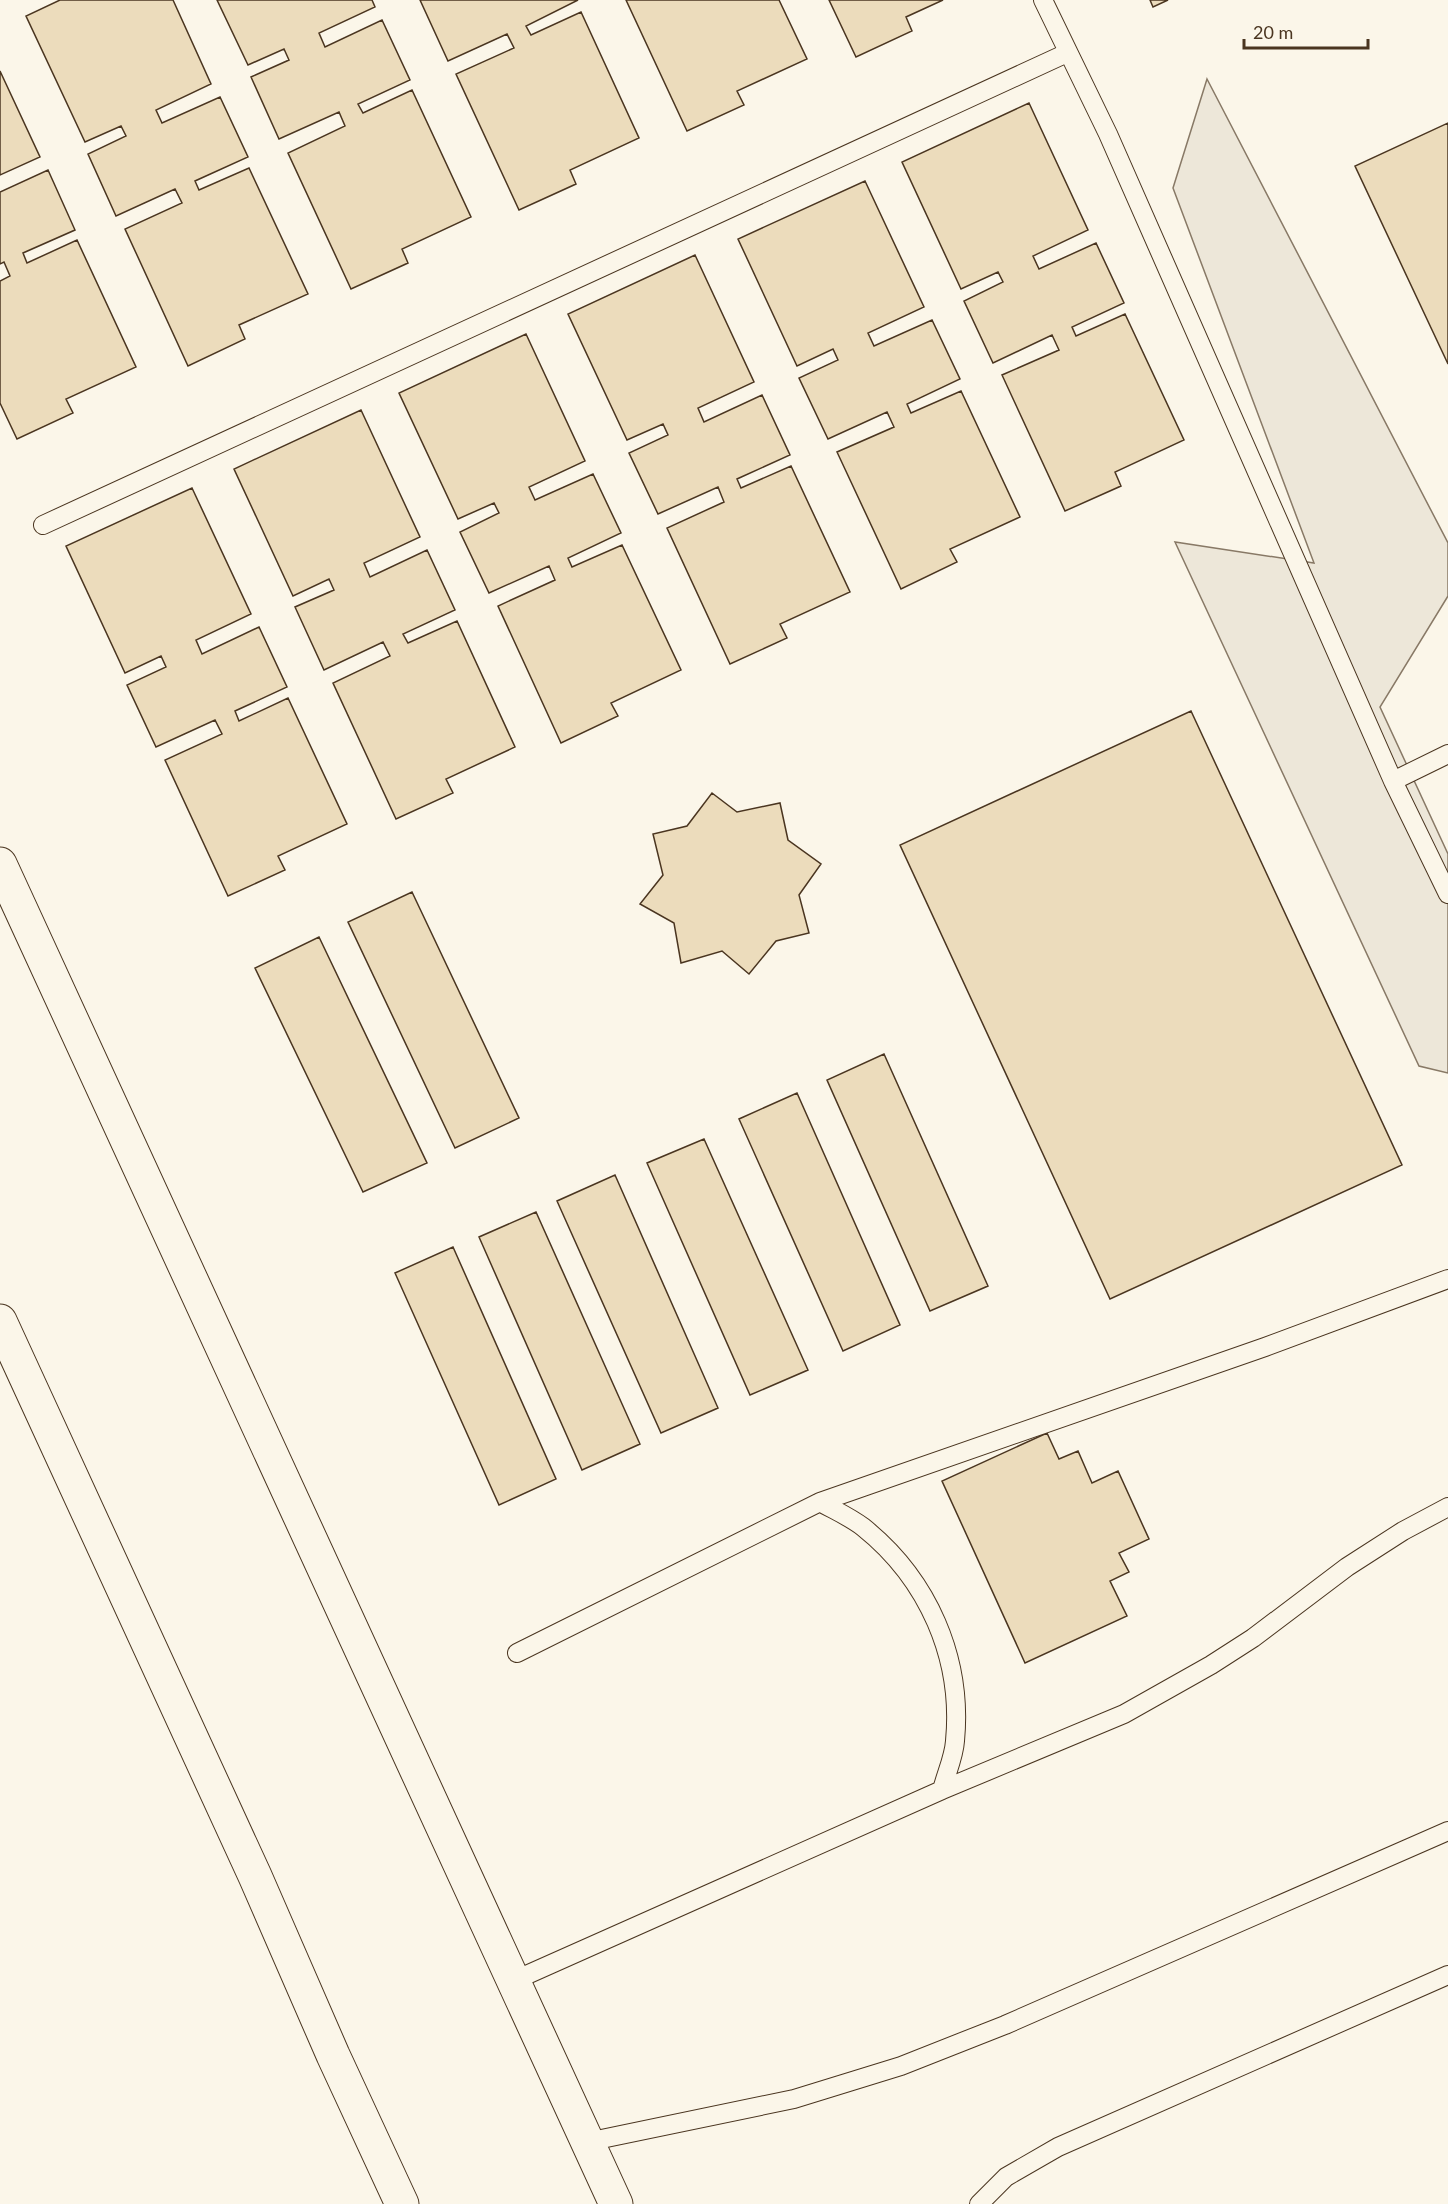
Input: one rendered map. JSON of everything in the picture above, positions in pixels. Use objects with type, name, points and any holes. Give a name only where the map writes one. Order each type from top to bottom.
[{"type":"street","points":[[0,864],[616,2204]]},
{"type":"street","points":[[0,1321],[245,1854],[402,2204]]},
{"type":"lane","points":[[1043,0],[1108,134],[1393,781],[1448,894]]},
{"type":"lane","points":[[43,525],[1067,52]]},
{"type":"lane","points":[[1393,781],[1448,754]]},
{"type":"lane","points":[[516,1653],[820,1502],[1265,1347],[1448,1279]]},
{"type":"lane","points":[[820,1502],[862,1527],[898,1560],[927,1600],[946,1646],[956,1694],[955,1743],[942,1790]]},
{"type":"lane","points":[[513,1981],[942,1790],[1124,1714],[1168,1691],[1253,1638],[1347,1567],[1403,1531],[1448,1507]]},
{"type":"lane","points":[[587,2142],[794,2099],[901,2066],[1005,2025],[1448,1831]]},
{"type":"lane","points":[[980,2204],[1006,2177],[1058,2146],[1448,1975]]},
{"type":"shaded area","points":[[1207,79],[1448,543],[1448,596],[1380,707],[1448,854],[1448,1073],[1419,1066],[1175,542],[1314,563],[1173,188]]},
{"type":"building","points":[[60,0],[173,0],[211,84],[156,110],[162,123],[220,97],[248,157],[195,181],[199,190],[249,168],[308,294],[239,325],[245,339],[188,366],[125,229],[182,203],[175,189],[116,216],[88,154],[126,136],[121,126],[85,142],[26,16]]},
{"type":"building","points":[[217,0],[372,0],[375,7],[319,33],[325,47],[382,20],[410,80],[358,104],[363,113],[412,90],[471,217],[402,249],[408,263],[351,289],[288,153],[345,126],[339,112],[279,139],[251,77],[289,60],[284,49],[248,65]]},
{"type":"building","points":[[420,0],[578,0],[526,26],[531,35],[581,12],[639,138],[570,170],[576,184],[519,210],[456,74],[514,48],[507,34],[448,61]]},
{"type":"building","points":[[626,0],[779,0],[807,59],[737,91],[744,105],[687,131]]},
{"type":"building","points":[[829,0],[943,0],[906,17],[912,31],[856,57]]},
{"type":"building","points":[[1150,0],[1168,0],[1153,7]]},
{"type":"building","points":[[0,71],[40,157],[0,175]]},
{"type":"building","points":[[1029,103],[1088,230],[1033,256],[1039,269],[1096,243],[1124,303],[1072,327],[1076,336],[1125,314],[1184,440],[1115,472],[1121,486],[1065,511],[1002,375],[1059,350],[1052,335],[993,363],[964,301],[1003,282],[998,272],[961,289],[902,162]]},
{"type":"building","points":[[1448,123],[1448,364],[1355,166]]},
{"type":"building","points":[[48,170],[75,230],[23,253],[27,263],[77,240],[136,367],[66,399],[73,413],[17,439],[0,403],[0,281],[10,276],[4,262],[0,264],[0,192]]},
{"type":"building","points":[[865,181],[924,307],[868,333],[874,346],[932,320],[960,379],[907,404],[911,413],[961,391],[1020,517],[950,549],[957,562],[901,589],[837,452],[894,427],[887,412],[828,439],[799,378],[838,360],[833,349],[797,366],[738,239]]},
{"type":"building","points":[[695,255],[754,382],[698,408],[704,422],[762,395],[790,455],[737,479],[741,488],[791,466],[850,592],[780,624],[787,638],[730,664],[667,528],[724,502],[718,487],[658,514],[629,453],[668,435],[663,424],[627,440],[568,314]]},
{"type":"building","points":[[526,334],[585,461],[529,487],[535,500],[593,474],[621,533],[568,558],[572,567],[622,545],[681,670],[611,703],[618,716],[561,743],[498,606],[555,580],[549,566],[489,593],[460,532],[499,513],[494,503],[458,519],[399,393]]},
{"type":"building","points":[[361,410],[420,537],[364,563],[370,577],[427,550],[455,610],[403,634],[408,643],[457,621],[515,747],[446,779],[453,793],[396,819],[333,683],[390,656],[383,642],[324,670],[295,607],[334,590],[329,579],[293,596],[234,469]]},
{"type":"building","points":[[192,488],[251,614],[196,640],[202,654],[259,627],[287,687],[235,711],[239,721],[288,698],[347,824],[278,856],[285,870],[228,896],[165,760],[222,734],[215,720],[156,747],[127,685],[166,667],[161,656],[125,673],[66,546]]},
{"type":"building","points":[[1191,711],[1402,1165],[1110,1299],[900,845]]},
{"type":"building","points":[[712,793],[737,812],[780,803],[788,840],[821,864],[799,895],[809,933],[776,941],[749,974],[722,951],[681,963],[674,923],[640,904],[663,875],[653,834],[687,826]]},
{"type":"building","points":[[412,892],[519,1118],[455,1148],[348,922]]},
{"type":"building","points":[[319,937],[427,1163],[363,1192],[255,968]]},
{"type":"building","points":[[884,1054],[988,1286],[930,1311],[827,1080]]},
{"type":"building","points":[[797,1093],[900,1325],[843,1351],[739,1119]]},
{"type":"building","points":[[704,1139],[808,1370],[750,1395],[647,1163]]},
{"type":"building","points":[[615,1175],[718,1408],[661,1433],[557,1201]]},
{"type":"building","points":[[536,1212],[640,1444],[582,1470],[479,1237]]},
{"type":"building","points":[[453,1247],[556,1479],[499,1505],[395,1273]]},
{"type":"building","points":[[1047,1433],[1059,1459],[1078,1451],[1092,1483],[1118,1471],[1149,1539],[1119,1553],[1129,1572],[1110,1581],[1127,1616],[1025,1663],[942,1481]]}]
